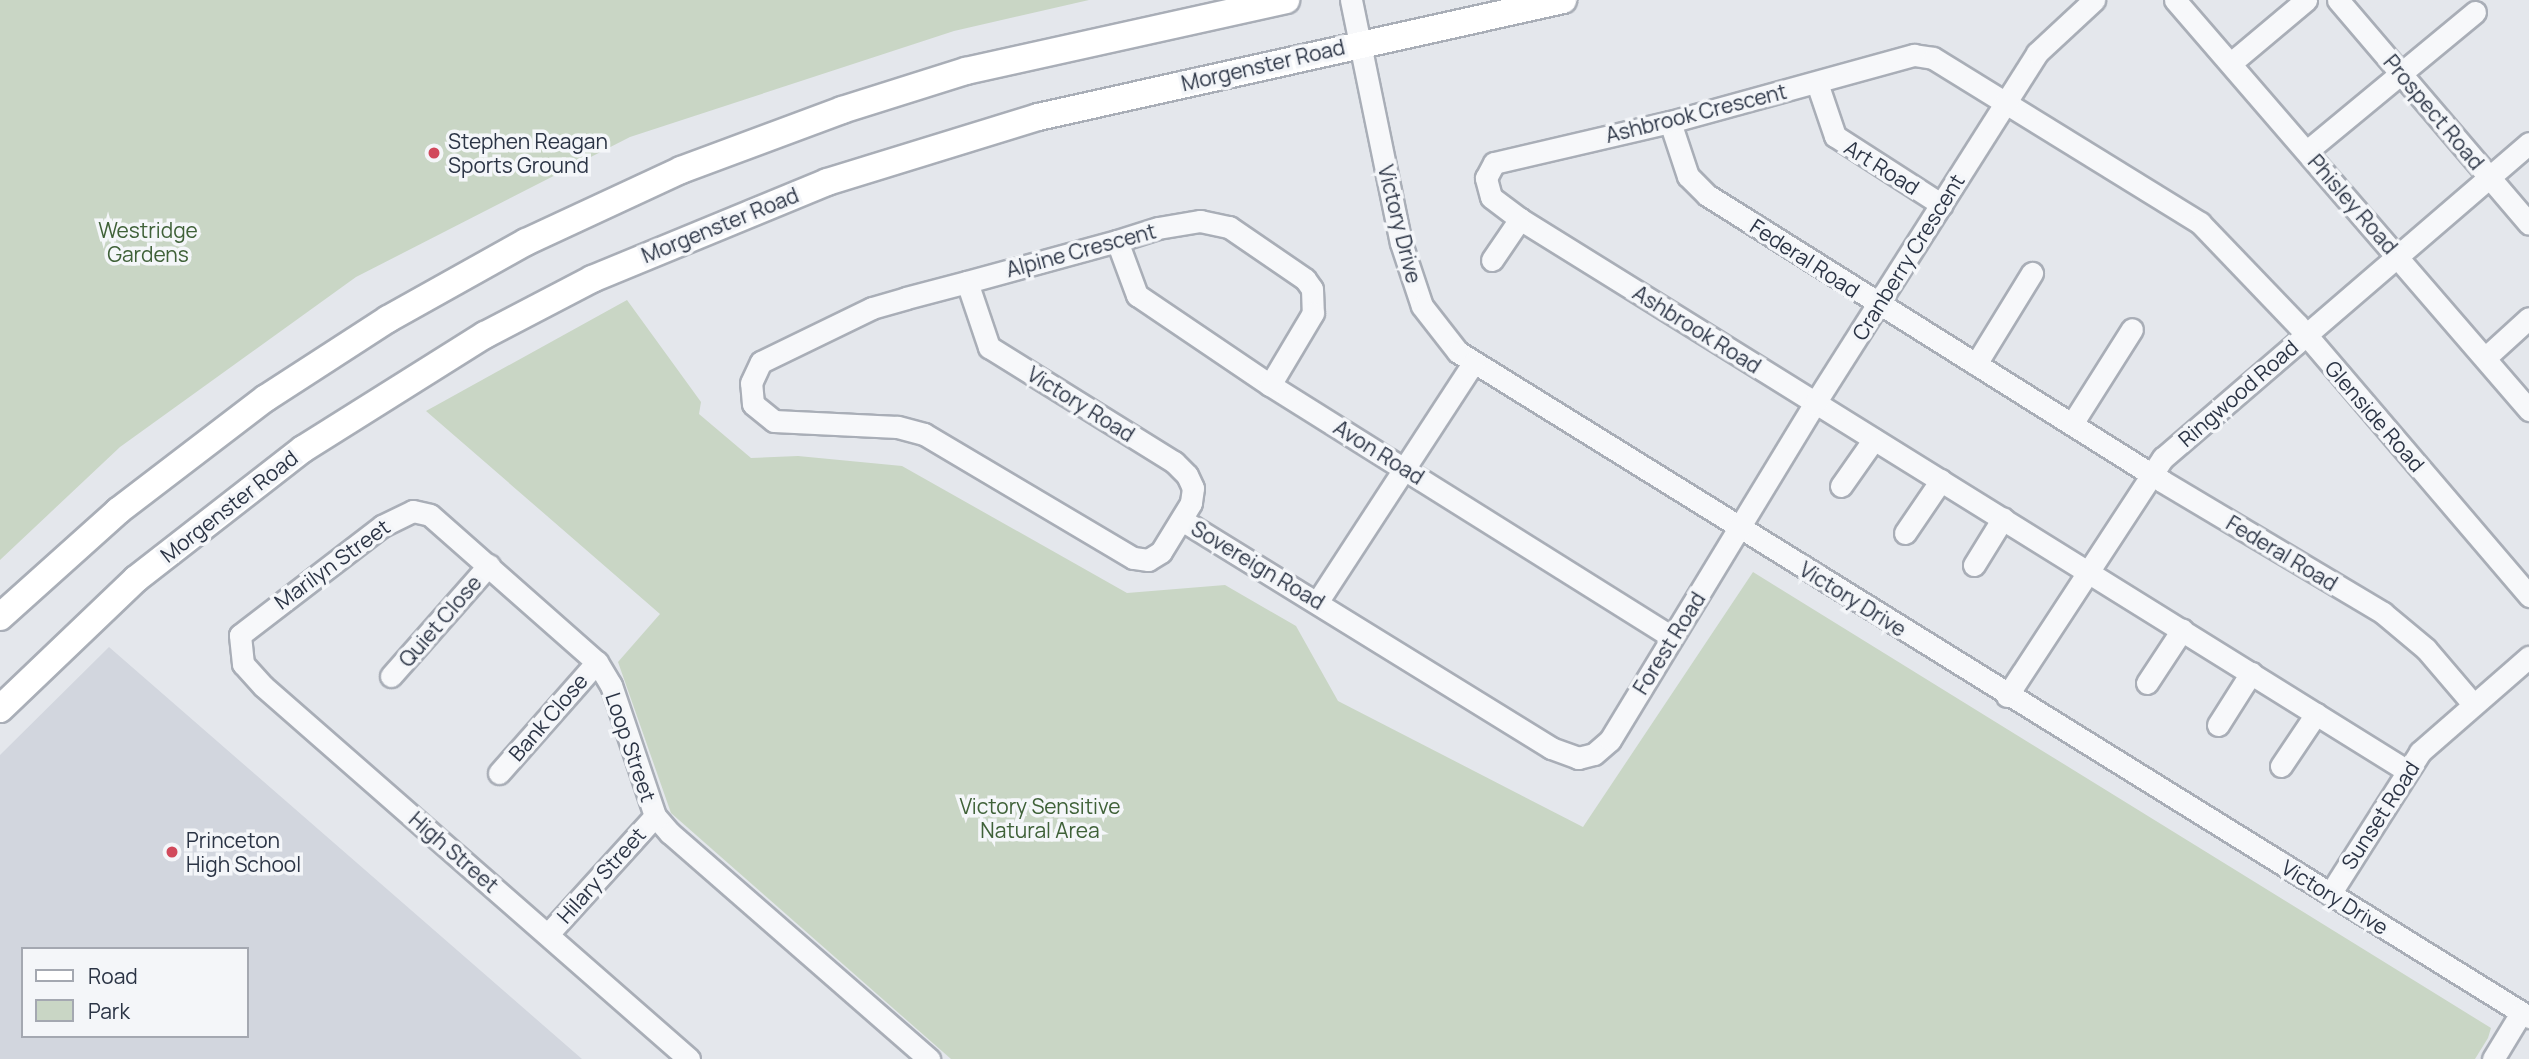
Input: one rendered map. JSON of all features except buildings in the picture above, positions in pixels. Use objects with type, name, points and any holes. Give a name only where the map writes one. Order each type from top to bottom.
[{"type":"main road","points":[[0,617],[118,511],[266,398],[388,319],[526,242],[681,170],[842,110],[966,71],[1286,0]]},
{"type":"main road","name":"Morgenster Road","points":[[0,709],[136,579],[303,449],[474,342],[592,279],[746,212],[882,164],[1038,117],[1361,42],[1563,0]]},
{"type":"street","name":"Victory Drive","points":[[1351,0],[1401,243],[1414,287],[1435,327],[1474,362],[2007,696],[2525,1015]]},
{"type":"street","name":"Cranberry Crescent","points":[[1740,528],[1815,403],[2037,53],[2094,0]]},
{"type":"street","name":"Phisley Road","points":[[2175,0],[2529,410]]},
{"type":"street","points":[[2231,63],[2306,0]]},
{"type":"street","name":"Prospect Road","points":[[2339,0],[2529,224]]},
{"type":"street","points":[[2307,151],[2475,12]]},
{"type":"street","name":"Ashbrook Crescent","points":[[1520,219],[1492,197],[1486,178],[1494,163],[1670,122],[1914,55],[1933,58],[2004,104]]},
{"type":"street","name":"Art Road","points":[[1817,83],[1835,136],[1942,205]]},
{"type":"street","name":"Glenside Road","points":[[2004,104],[2200,223],[2305,334],[2529,596]]},
{"type":"street","name":"Federal Road","points":[[1670,122],[1681,160],[1696,186],[1879,304],[2406,630],[2473,704]]},
{"type":"street","name":"Ringwood Road","points":[[2007,696],[2150,473],[2305,334],[2529,143]]},
{"type":"street","points":[[1492,260],[1520,219]]},
{"type":"street","name":"Ashbrook Road","points":[[1520,219],[2406,770]]},
{"type":"street","name":"Alpine Crescent","points":[[751,383],[761,362],[821,330],[872,308],[1158,228],[1213,222],[1229,227],[1305,279],[1315,300],[1312,313],[1270,385]]},
{"type":"street","name":"Avon Road","points":[[1117,241],[1137,295],[1270,385],[1672,637]]},
{"type":"street","points":[[1976,364],[2032,273]]},
{"type":"street","name":"Victory Road","points":[[967,282],[979,328],[989,347],[1174,462],[1187,475],[1193,495],[1182,520]]},
{"type":"street","points":[[2485,358],[2529,318]]},
{"type":"street","points":[[2072,424],[2132,329]]},
{"type":"street","points":[[1318,601],[1403,466],[1474,362]]},
{"type":"street","name":"Sovereign Road","points":[[751,383],[753,404],[774,421],[897,427],[924,434],[1133,558],[1148,559],[1161,552],[1182,520],[1318,601],[1552,748],[1578,758],[1594,754]]},
{"type":"street","points":[[1841,486],[1874,439]]},
{"type":"street","points":[[1905,533],[1941,480]]},
{"type":"street","name":"Marilyn Street","points":[[240,635],[382,526],[413,511],[430,515]]},
{"type":"street","name":"Loop Street","points":[[430,515],[597,662],[611,685],[655,816],[929,1059]]},
{"type":"street","points":[[1974,565],[2003,518]]},
{"type":"street","name":"Forest Road","points":[[1594,754],[1610,740],[1740,528]]},
{"type":"street","name":"Quiet Close","points":[[391,676],[489,565]]},
{"type":"street","points":[[2147,682],[2182,630]]},
{"type":"street","name":"High Street","points":[[240,635],[240,656],[256,679],[689,1059]]},
{"type":"street","name":"Sunset Road","points":[[2330,894],[2406,770],[2473,704],[2529,657]]},
{"type":"street","name":"Bank Close","points":[[499,773],[597,662]]},
{"type":"street","points":[[2218,725],[2251,673]]},
{"type":"street","points":[[2281,766],[2316,714]]},
{"type":"street","name":"Hilary Street","points":[[548,934],[655,816]]},
{"type":"street","points":[[2493,1059],[2525,1015]]},
{"type":"shaded area","name":"Princeton High School","points":[[109,647],[582,1059],[0,1059],[0,755]]},
{"type":"green space","name":"Westridge Gardens","points":[[0,0],[1089,0],[954,31],[630,137],[356,277],[120,447],[0,560]]},
{"type":"green space","name":"Victory Sensitive Natural Area","points":[[627,300],[701,402],[699,414],[751,458],[798,456],[902,466],[1127,593],[1225,585],[1296,626],[1338,701],[1583,827],[1753,572],[2491,1028],[2488,1038],[2475,1059],[951,1059],[671,813],[618,662],[660,614],[426,411]]},
{"type":"place","name":"Stephen Reagan Sports Ground","points":[[434,153]]},
{"type":"place","name":"Princeton High School","points":[[172,852]]}]
